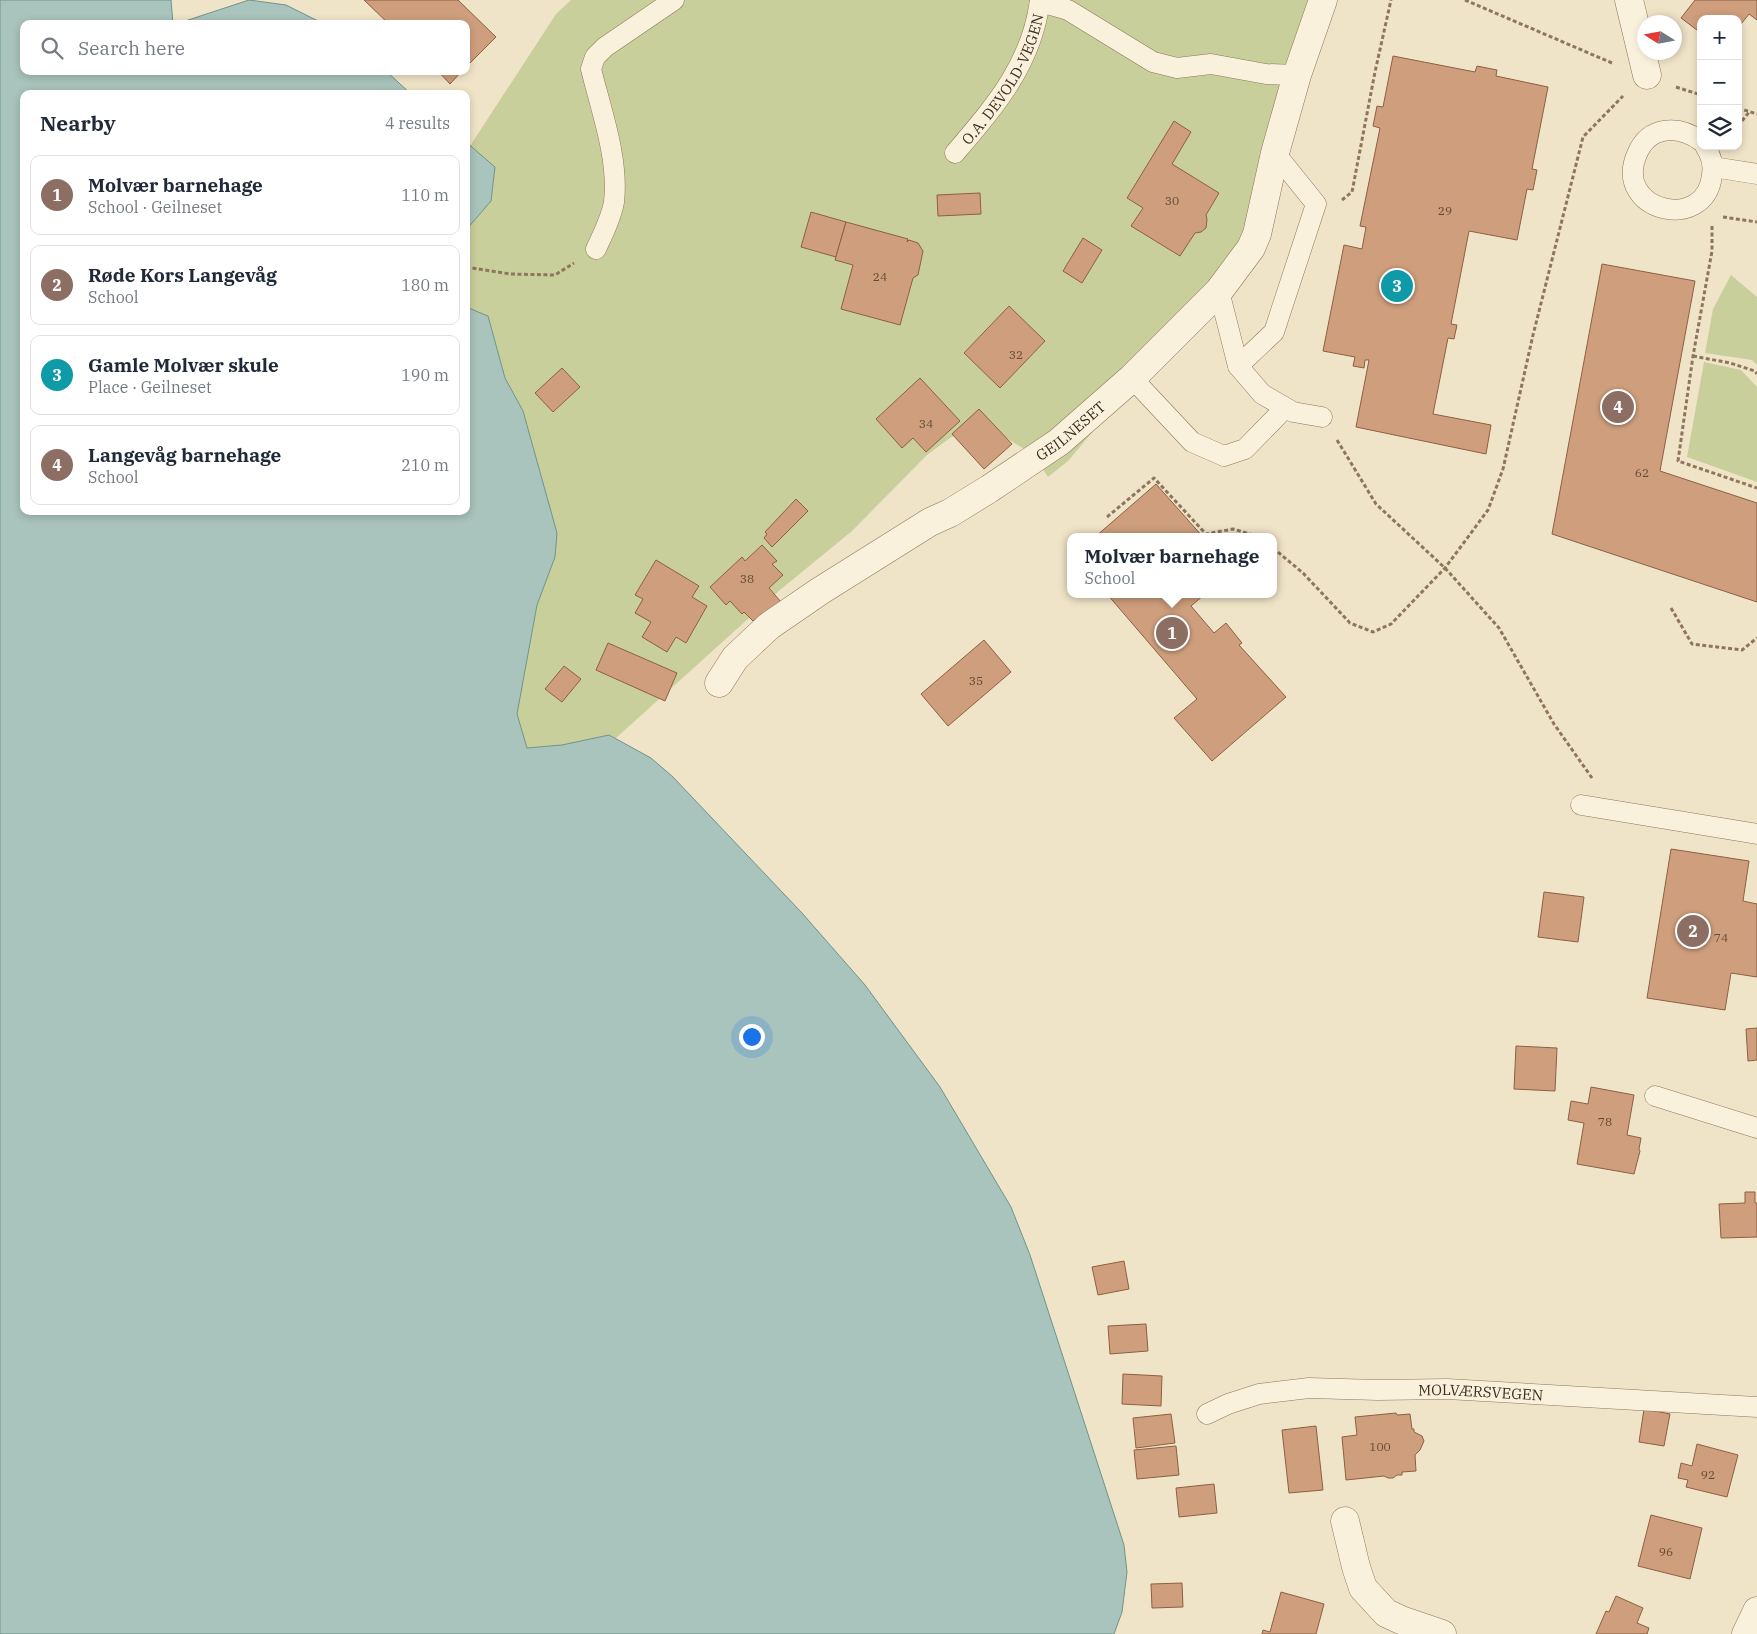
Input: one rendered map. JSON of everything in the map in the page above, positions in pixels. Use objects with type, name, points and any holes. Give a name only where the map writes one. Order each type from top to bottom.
[{"type":"street","name":"GEILNESET","points":[[718,682],[735,658],[769,626],[820,591],[930,522],[950,513],[989,489],[1059,442],[1132,378],[1220,291],[1251,248],[1257,234],[1275,153],[1296,75],[1323,0]]},
{"type":"street","points":[[1629,0],[1647,75]]},
{"type":"street","points":[[1345,1521],[1363,1588],[1386,1613],[1442,1634]]},
{"type":"lane","points":[[596,249],[614,204],[615,188],[612,154],[591,69],[595,57],[606,47],[674,0]]},
{"type":"lane","points":[[1040,1],[1068,10],[1153,62],[1176,68],[1211,64],[1266,74],[1296,75]]},
{"type":"lane","name":"O.A. DEVOLD-VEGEN","points":[[955,153],[991,110],[1017,72],[1026,54],[1040,1]]},
{"type":"lane","points":[[1697,138],[1690,133],[1676,130],[1662,131],[1649,137],[1639,148],[1634,161],[1633,174],[1636,188],[1644,199],[1656,207],[1669,210],[1682,210],[1696,204],[1706,194],[1712,181],[1713,167],[1708,150]]},
{"type":"lane","points":[[1238,366],[1274,332],[1316,204],[1275,153]]},
{"type":"lane","points":[[1713,167],[1757,174]]},
{"type":"lane","points":[[1220,291],[1238,366],[1262,394],[1285,408],[1293,412],[1322,417]]},
{"type":"lane","points":[[1132,378],[1192,442],[1224,456],[1245,449],[1285,408]]},
{"type":"lane","points":[[1581,805],[1757,834]]},
{"type":"lane","points":[[1655,1096],[1757,1128]]},
{"type":"lane","name":"MOLVÆRSVEGEN","points":[[1207,1414],[1228,1404],[1259,1394],[1309,1388],[1447,1389],[1757,1407]]},
{"type":"path","points":[[1316,204],[1338,204],[1352,192],[1391,0]]},
{"type":"path","points":[[1465,0],[1622,67],[1697,94]]},
{"type":"path","points":[[1277,551],[1303,573],[1350,623],[1373,632],[1391,624],[1445,568],[1488,510],[1503,469],[1533,335],[1583,137],[1618,100],[1647,75]]},
{"type":"path","points":[[1742,109],[1757,114]]},
{"type":"path","points":[[1742,121],[1750,112]]},
{"type":"path","points":[[1721,217],[1757,222]]},
{"type":"path","points":[[1712,225],[1712,251],[1693,356],[1678,461],[1757,488]]},
{"type":"path","points":[[470,268],[510,274],[555,275],[596,249]]},
{"type":"path","points":[[1693,356],[1730,363],[1755,371],[1757,374]]},
{"type":"path","points":[[1322,417],[1376,504],[1445,568],[1499,628],[1554,724],[1616,811]]},
{"type":"path","points":[[1107,517],[1154,478],[1205,533]]},
{"type":"path","points":[[1211,533],[1233,529],[1246,533]]},
{"type":"path","points":[[1671,608],[1692,644],[1742,650],[1757,638]]},
{"type":"green space","points":[[571,0],[1317,0],[1252,243],[1068,461],[1048,477],[1034,455],[995,431],[974,427],[950,438],[927,455],[852,531],[780,590],[616,738],[609,735],[562,745],[527,748],[517,714],[537,605],[555,557],[523,411],[505,378],[488,316],[470,309],[470,225],[491,201],[495,168],[470,146],[556,14]]},
{"type":"green space","points":[[1731,275],[1757,297],[1757,365],[1752,360],[1705,353],[1713,309]]},
{"type":"green space","points":[[1704,362],[1741,370],[1757,387],[1757,482],[1687,457]]},
{"type":"water","points":[[0,0],[171,0],[173,20],[20,20],[20,75],[390,75],[407,90],[20,90],[20,515],[470,515],[470,309],[488,316],[505,378],[523,411],[557,533],[555,557],[537,605],[517,714],[527,748],[562,745],[609,735],[651,758],[673,777],[802,913],[865,985],[940,1087],[1011,1207],[1030,1255],[1124,1545],[1127,1572],[1122,1612],[1114,1634],[0,1634]]},
{"type":"water","points":[[249,0],[286,5],[316,20],[188,20]]},
{"type":"water","points":[[470,145],[495,167],[491,201],[470,225]]},
{"type":"building","points":[[364,0],[458,0],[496,37],[470,63],[470,20],[385,20]]},
{"type":"building","points":[[1695,0],[1757,0],[1757,20],[1749,14],[1742,23],[1742,15],[1697,15],[1697,30],[1682,19]]},
{"type":"building","points":[[1393,56],[1475,72],[1477,66],[1497,70],[1496,76],[1548,87],[1532,169],[1537,170],[1533,190],[1527,189],[1517,240],[1469,231],[1451,324],[1457,325],[1454,339],[1448,338],[1433,414],[1491,425],[1486,454],[1356,427],[1369,360],[1365,360],[1364,368],[1353,366],[1355,357],[1323,351],[1344,245],[1362,249],[1366,227],[1360,226],[1380,128],[1373,126],[1377,106],[1383,107]]},
{"type":"building","points":[[442,75],[458,75],[450,84]]},
{"type":"building","points":[[1174,121],[1191,132],[1172,164],[1219,193],[1206,215],[1206,228],[1201,232],[1195,233],[1180,256],[1131,226],[1143,208],[1127,198]]},
{"type":"building","points":[[980,193],[981,214],[938,216],[937,195]]},
{"type":"building","points":[[811,212],[846,222],[836,257],[801,247]]},
{"type":"building","points":[[846,222],[908,239],[907,242],[909,240],[918,243],[923,251],[918,275],[913,278],[900,325],[841,309],[853,265],[835,260]]},
{"type":"building","points":[[1083,238],[1102,250],[1082,283],[1063,271]]},
{"type":"building","points":[[1602,264],[1695,281],[1660,471],[1757,503],[1757,602],[1552,534]]},
{"type":"building","points":[[1009,306],[1045,341],[1000,388],[964,353]]},
{"type":"building","points":[[562,368],[580,387],[553,412],[535,393]]},
{"type":"building","points":[[920,378],[960,421],[926,452],[913,438],[902,448],[876,419]]},
{"type":"building","points":[[979,409],[1012,444],[984,469],[952,434]]},
{"type":"building","points":[[1156,484],[1199,533],[1100,533]]},
{"type":"building","points":[[796,499],[808,511],[772,547],[764,538],[767,534],[765,532]]},
{"type":"building","points":[[762,545],[777,561],[772,564],[783,575],[769,588],[781,602],[753,621],[744,612],[742,614],[730,601],[726,605],[710,587],[742,557],[745,561]]},
{"type":"building","points":[[656,560],[699,586],[692,597],[707,606],[686,643],[676,637],[667,652],[642,637],[651,622],[635,613],[643,599],[635,595]]},
{"type":"building","points":[[1110,598],[1200,598],[1191,606],[1214,633],[1226,623],[1242,643],[1239,645],[1286,697],[1212,761],[1174,718],[1197,699]]},
{"type":"building","points":[[984,640],[1011,672],[948,726],[921,694]]},
{"type":"building","points":[[608,643],[677,673],[665,701],[596,670]]},
{"type":"building","points":[[564,666],[581,679],[562,702],[545,689]]},
{"type":"building","points":[[1671,849],[1749,861],[1743,901],[1757,904],[1757,977],[1731,973],[1725,1010],[1647,998]]},
{"type":"building","points":[[1544,892],[1584,897],[1578,942],[1538,937]]},
{"type":"building","points":[[1757,1028],[1757,1060],[1748,1061],[1746,1029]]},
{"type":"building","points":[[1516,1046],[1557,1048],[1555,1091],[1514,1089]]},
{"type":"building","points":[[1591,1087],[1634,1095],[1627,1135],[1641,1138],[1634,1174],[1577,1164],[1584,1123],[1568,1120],[1571,1101],[1588,1104]]},
{"type":"building","points":[[1745,1192],[1755,1192],[1755,1203],[1757,1203],[1757,1237],[1721,1238],[1719,1204],[1745,1203]]},
{"type":"building","points":[[1124,1261],[1129,1289],[1098,1295],[1092,1267]]},
{"type":"building","points":[[1146,1324],[1148,1351],[1110,1354],[1108,1326]]},
{"type":"building","points":[[1123,1374],[1162,1376],[1161,1406],[1122,1404]]},
{"type":"building","points":[[1644,1409],[1670,1414],[1664,1446],[1639,1442]]},
{"type":"building","points":[[1396,1413],[1397,1415],[1410,1414],[1412,1429],[1422,1436],[1424,1441],[1420,1450],[1415,1455],[1416,1471],[1402,1472],[1402,1475],[1397,1475],[1393,1478],[1384,1476],[1346,1480],[1342,1437],[1357,1435],[1355,1417]]},
{"type":"building","points":[[1171,1414],[1175,1443],[1136,1448],[1133,1418]]},
{"type":"building","points":[[1316,1426],[1323,1490],[1289,1493],[1282,1430]]},
{"type":"building","points":[[1697,1444],[1738,1455],[1727,1497],[1686,1487],[1688,1480],[1678,1478],[1681,1463],[1692,1466]]},
{"type":"building","points":[[1176,1446],[1179,1475],[1137,1479],[1134,1450]]},
{"type":"building","points":[[1214,1484],[1217,1513],[1179,1517],[1176,1488]]},
{"type":"building","points":[[1651,1515],[1702,1528],[1690,1579],[1638,1566]]},
{"type":"building","points":[[1182,1583],[1183,1607],[1152,1608],[1151,1584]]},
{"type":"building","points":[[1281,1592],[1324,1604],[1316,1634],[1262,1634],[1263,1630],[1270,1632]]},
{"type":"building","points":[[1616,1596],[1643,1608],[1637,1623],[1649,1628],[1647,1634],[1596,1634],[1606,1611],[1609,1612]]},
{"type":"place","name":"Gamle Molvær skule","points":[[1397,286]]},
{"type":"place","name":"Langevåg barnehage","points":[[1618,407]]},
{"type":"place","name":"Molvær barnehage","points":[[1172,633]]},
{"type":"place","name":"Røde Kors Langevåg","points":[[1693,931]]}]
